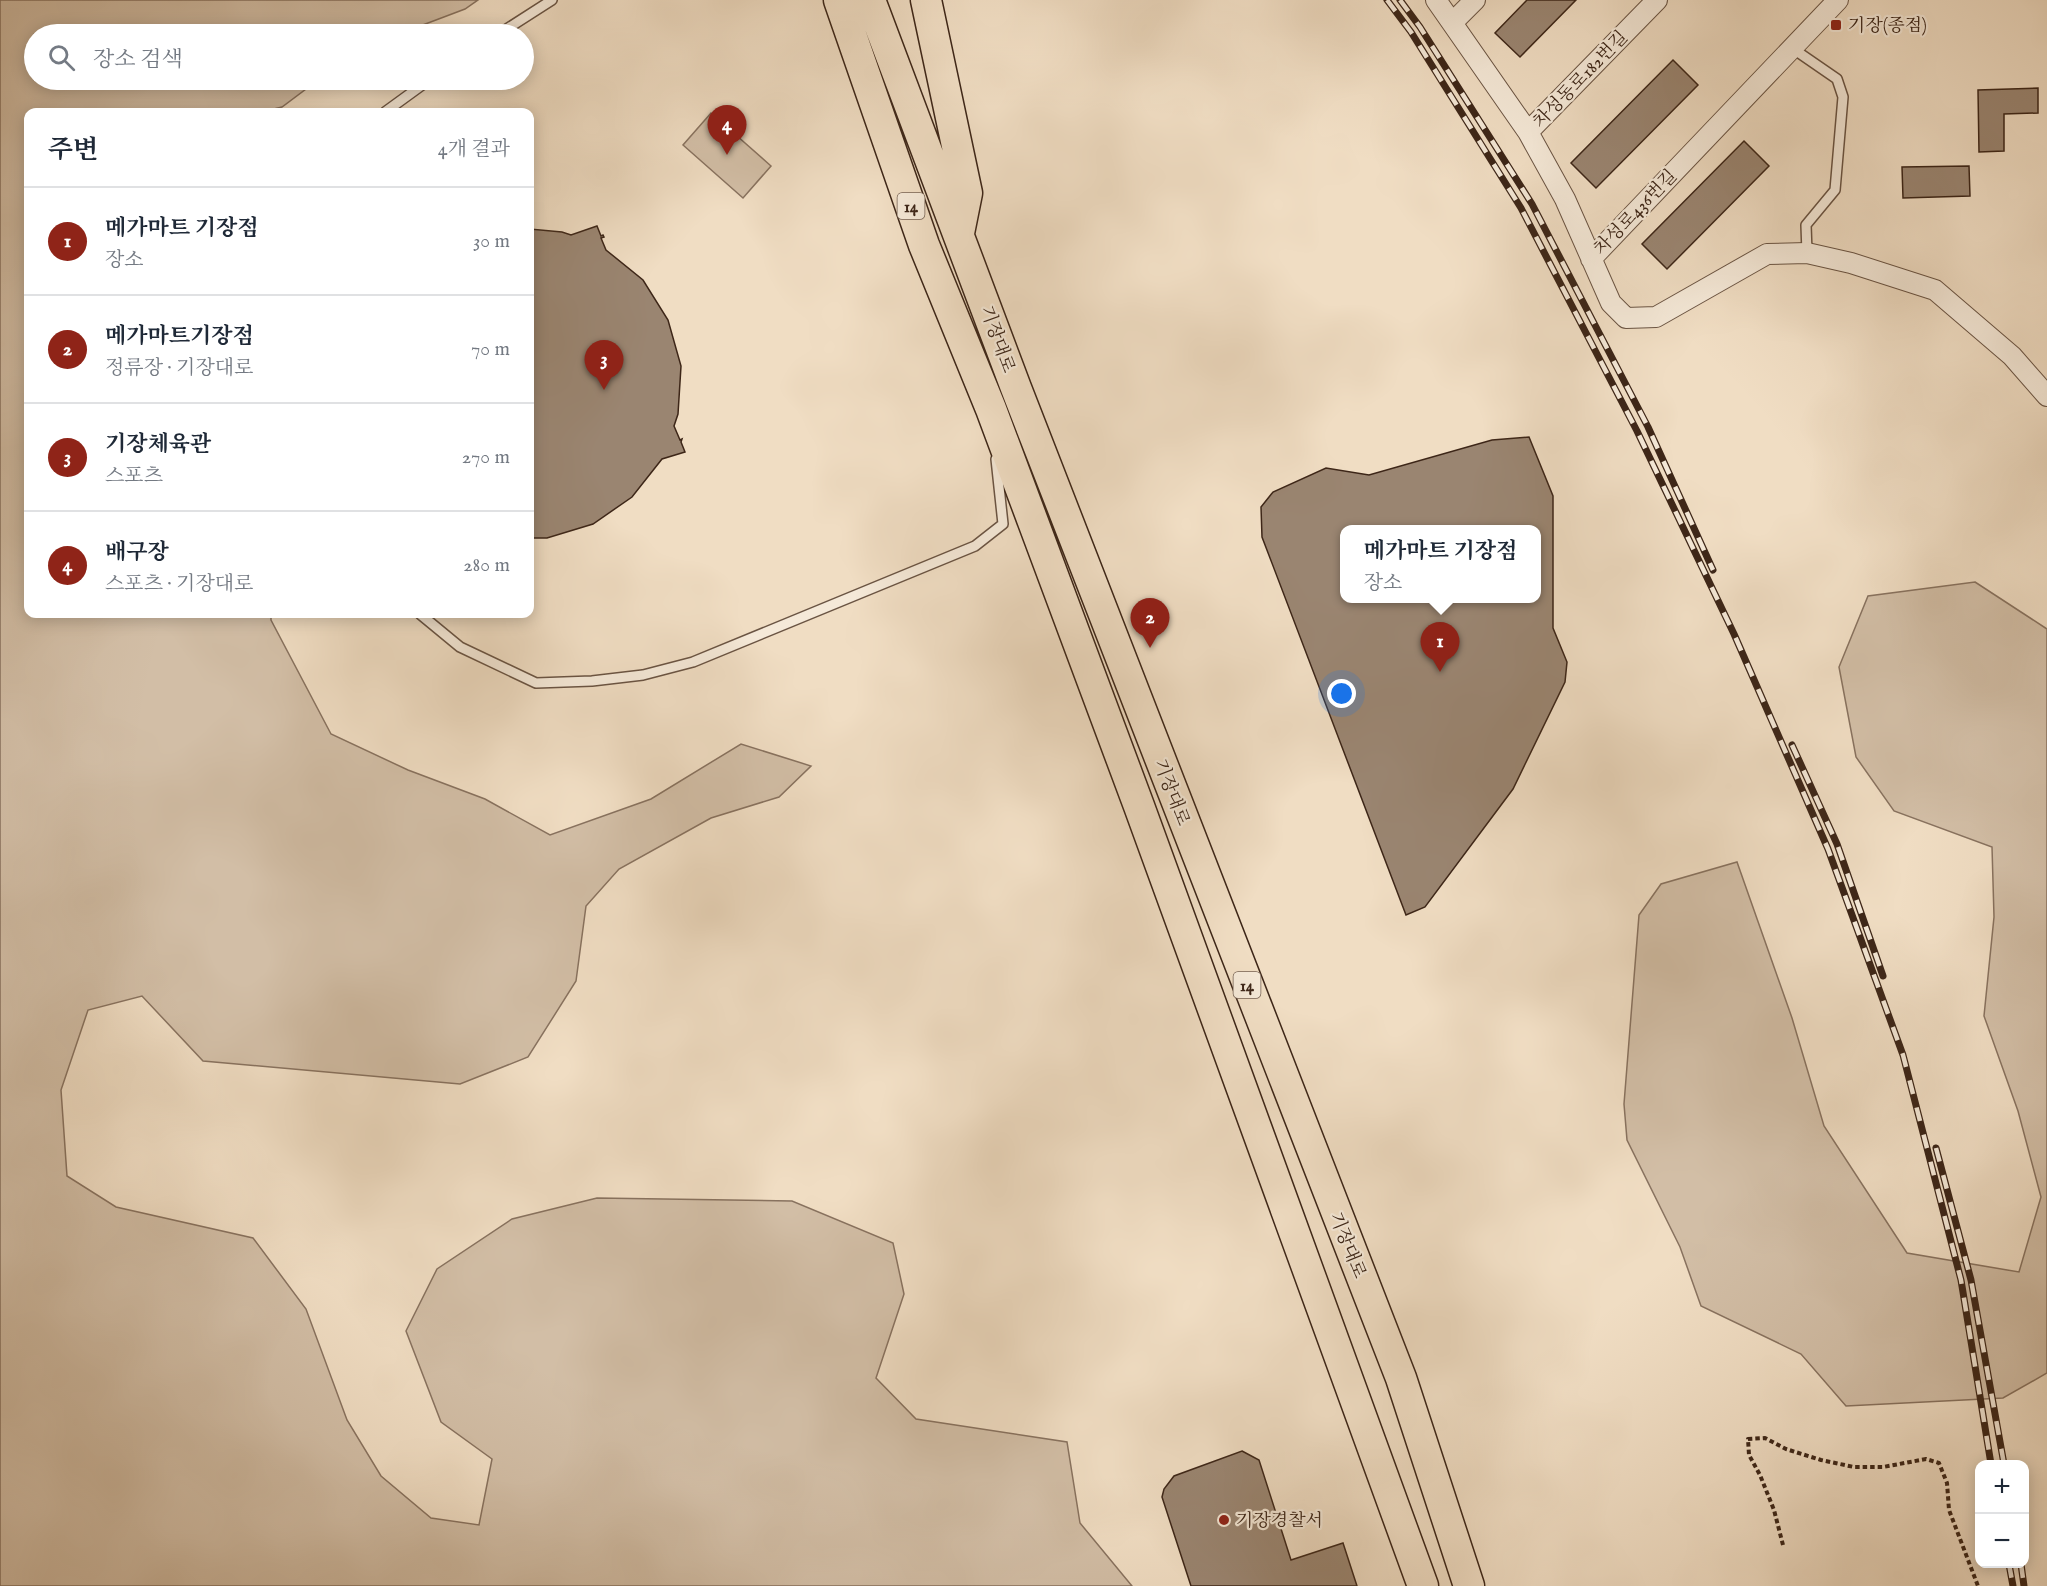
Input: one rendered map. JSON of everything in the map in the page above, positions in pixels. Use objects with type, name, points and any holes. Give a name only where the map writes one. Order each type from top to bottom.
[{"type":"main road","name":"기장대로","points":[[839,0],[924,245],[992,409],[1423,1586]]},
{"type":"main road","name":"기장대로","points":[[870,0],[1016,388],[1401,1378],[1469,1586]]},
{"type":"main road","points":[[926,0],[967,193],[959,233]]},
{"type":"street","name":"차성로436번길","points":[[1436,0],[1528,132],[1565,199],[1591,259],[1838,0]]},
{"type":"street","points":[[1452,23],[1475,0]]},
{"type":"street","name":"차성동로182번길","points":[[1528,132],[1657,0]]},
{"type":"street","points":[[1591,259],[1611,303],[1626,318],[1656,317],[1767,254],[1807,254],[1851,263],[1935,290],[2012,356],[2047,396]]},
{"type":"lane","points":[[515,24],[552,0]]},
{"type":"lane","points":[[1792,48],[1837,79],[1843,97],[1835,190],[1806,225],[1807,254]]},
{"type":"lane","points":[[390,108],[415,90]]},
{"type":"lane","points":[[425,618],[460,646],[536,682],[592,681],[643,675],[693,662],[975,546],[1003,524],[992,409]]},
{"type":"path","points":[[1783,1545],[1771,1501],[1749,1455],[1748,1439],[1765,1438],[1821,1460],[1854,1467],[1883,1467],[1926,1459],[1939,1463],[1947,1483],[1949,1510],[1978,1586]]},
{"type":"shaded area","points":[[0,0],[478,0],[465,9],[425,24],[24,24],[24,90],[305,90],[278,108],[24,108],[24,618],[271,618],[331,734],[408,770],[485,799],[550,835],[651,799],[741,744],[811,766],[779,797],[711,818],[619,869],[586,906],[576,981],[528,1057],[460,1084],[203,1061],[142,996],[88,1010],[61,1090],[67,1176],[116,1207],[253,1238],[306,1309],[347,1420],[381,1476],[431,1518],[479,1525],[492,1459],[441,1422],[406,1331],[437,1269],[512,1219],[597,1198],[792,1201],[893,1243],[904,1294],[876,1378],[916,1419],[1067,1442],[1080,1523],[1132,1586],[0,1586]]},
{"type":"shaded area","points":[[711,113],[771,166],[743,198],[683,145]]},
{"type":"shaded area","points":[[1975,582],[2047,629],[2047,1373],[2003,1398],[1846,1406],[1801,1354],[1701,1306],[1680,1247],[1627,1140],[1624,1104],[1639,915],[1661,884],[1737,862],[1792,1018],[1824,1126],[1907,1253],[2019,1272],[2041,1197],[2018,1111],[1984,1016],[1994,917],[1992,847],[1894,811],[1856,757],[1839,667],[1868,596]]},
{"type":"building","points":[[1527,0],[1576,0],[1520,57],[1495,33]]},
{"type":"building","points":[[1673,60],[1698,85],[1596,188],[1571,163]]},
{"type":"building","points":[[2038,88],[2038,113],[2004,114],[2004,151],[1979,152],[1978,90]]},
{"type":"building","points":[[1744,141],[1769,166],[1667,269],[1642,244]]},
{"type":"building","points":[[1969,166],[1970,196],[1903,198],[1902,167]]},
{"type":"building","points":[[597,226],[601,236],[604,237],[601,238],[606,250],[643,280],[668,320],[681,366],[678,414],[674,426],[680,440],[682,439],[685,452],[662,459],[632,497],[593,524],[547,538],[534,538],[534,229],[571,235]]},
{"type":"building","points":[[1529,437],[1553,496],[1553,628],[1567,662],[1565,682],[1513,789],[1425,907],[1406,915],[1262,537],[1261,507],[1273,492],[1326,468],[1369,475],[1492,440]]},
{"type":"building","name":"기장경찰서","points":[[1242,1451],[1259,1460],[1291,1560],[1343,1543],[1357,1586],[1191,1586],[1162,1497],[1164,1489],[1174,1476]]},
{"type":"railway","points":[[1387,0],[1411,32],[1521,208],[1637,431],[1734,634],[1828,849],[1903,1055],[1961,1280],[1990,1460]]},
{"type":"railway","points":[[1400,0],[1420,27],[1532,204],[1648,427],[1713,570]]},
{"type":"railway","points":[[1792,745],[1837,844],[1883,976]]},
{"type":"railway","points":[[1936,1148],[1971,1280],[2003,1460]]},
{"type":"railway","points":[[2010,1568],[2013,1586]]},
{"type":"railway","points":[[2022,1568],[2024,1586]]},
{"type":"place","name":"기장(종점)","points":[[1836,25]]},
{"type":"place","name":"배구장","points":[[727,155]]},
{"type":"place","name":"기장체육관","points":[[604,390]]},
{"type":"place","name":"메가마트기장점","points":[[1150,648]]},
{"type":"place","name":"메가마트 기장점","points":[[1440,672]]},
{"type":"place","name":"기장경찰서","points":[[1224,1520]]}]
